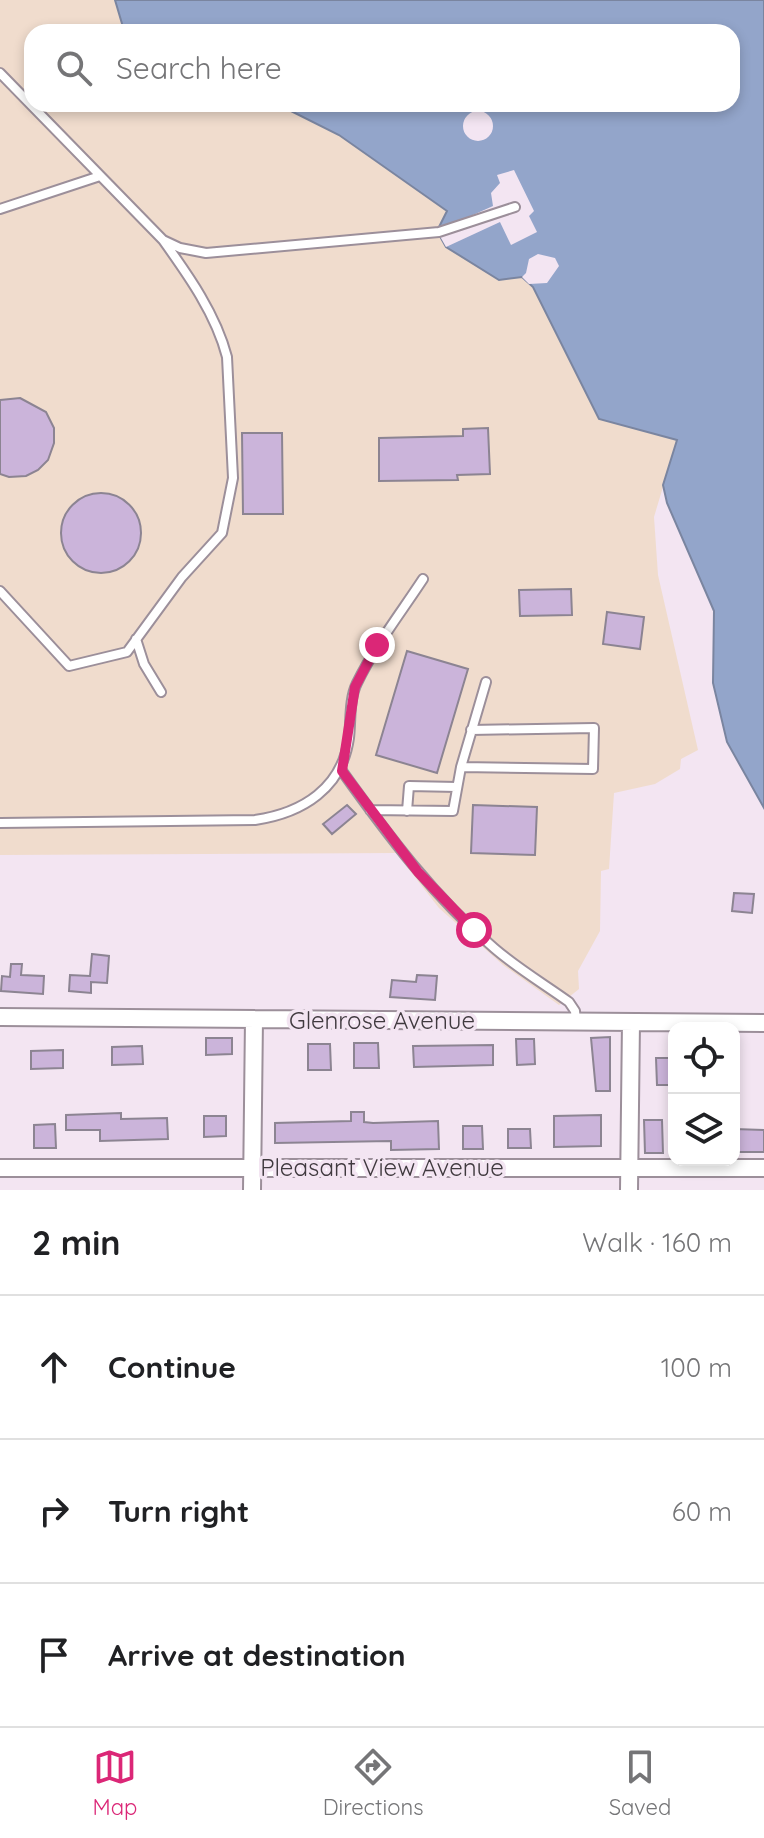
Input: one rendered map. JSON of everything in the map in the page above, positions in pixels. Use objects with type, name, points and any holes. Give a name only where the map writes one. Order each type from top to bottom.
[{"type":"street","name":"Glenrose Avenue","points":[[0,1017],[764,1023]]},
{"type":"street","points":[[252,1190],[254,1019]]},
{"type":"street","points":[[629,1190],[631,1022]]},
{"type":"street","name":"Pleasant View Avenue","points":[[0,1168],[764,1168]]},
{"type":"lane","points":[[0,73],[24,98]]},
{"type":"lane","points":[[0,591],[69,666],[127,652],[182,577],[222,533],[231,499],[232,438],[227,357],[222,337],[188,276],[163,240],[38,112]]},
{"type":"lane","points":[[0,209],[100,176]]},
{"type":"lane","points":[[163,240],[180,248],[206,253],[439,232],[515,207]]},
{"type":"lane","points":[[0,823],[275,817],[313,799],[342,771],[355,687],[377,645],[423,579]]},
{"type":"lane","points":[[136,639],[144,664],[161,692]]},
{"type":"lane","points":[[370,810],[453,811],[461,767],[486,682]]},
{"type":"lane","points":[[461,767],[593,769],[594,728],[471,730]]},
{"type":"lane","points":[[342,771],[370,810],[456,912],[515,966],[572,1005],[576,1021]]},
{"type":"lane","points":[[407,811],[409,786],[457,787]]},
{"type":"shaded area","points":[[0,0],[115,0],[122,24],[24,24],[24,112],[293,112],[339,135],[447,211],[533,288],[599,419],[677,440],[654,517],[658,575],[698,750],[681,759],[680,769],[655,784],[614,793],[609,869],[601,871],[600,931],[578,971],[579,989],[559,1005],[503,965],[439,908],[396,853],[0,855]]},
{"type":"water","points":[[115,0],[764,0],[764,808],[727,742],[713,683],[714,611],[667,503],[663,485],[677,440],[599,419],[533,287],[522,277],[499,280],[446,247],[437,231],[447,211],[339,135],[293,112],[740,112],[740,24],[122,24]]},
{"type":"pier","points":[[472,112],[484,112],[492,120],[492,132],[484,140],[472,140],[464,132],[464,120]]},
{"type":"pier","points":[[514,170],[534,211],[529,216],[537,232],[511,245],[500,222],[446,247],[437,231],[493,206],[491,193],[500,183],[497,175]]},
{"type":"pier","points":[[538,254],[555,258],[559,266],[547,283],[529,284],[522,277],[529,259]]},
{"type":"building","points":[[20,398],[46,412],[54,428],[54,443],[48,460],[38,470],[26,476],[9,477],[0,474],[0,400]]},
{"type":"building","points":[[488,428],[490,474],[457,475],[458,480],[379,481],[379,438],[463,436],[463,429]]},
{"type":"building","points":[[242,433],[282,433],[283,514],[243,514]]},
{"type":"building","points":[[101,493],[116,496],[129,505],[138,518],[141,533],[138,548],[129,561],[116,570],[101,573],[86,570],[73,561],[64,548],[61,533],[64,518],[73,505],[86,496]]},
{"type":"building","points":[[571,589],[572,615],[520,616],[519,590]]},
{"type":"building","points":[[607,612],[644,617],[640,649],[603,644]]},
{"type":"building","points":[[407,651],[468,669],[437,773],[376,755]]},
{"type":"building","points":[[347,805],[356,814],[332,834],[323,824]]},
{"type":"building","points":[[473,805],[537,807],[535,855],[471,853]]},
{"type":"building","points":[[734,893],[754,894],[752,913],[732,911]]},
{"type":"building","points":[[92,954],[109,956],[107,983],[91,982],[91,993],[69,991],[70,975],[90,976]]},
{"type":"building","points":[[11,964],[22,964],[21,975],[44,976],[43,994],[1,991],[2,976],[10,977]]},
{"type":"building","points":[[417,975],[437,976],[435,1000],[390,997],[392,980],[416,982]]},
{"type":"building","points":[[610,1037],[610,1091],[596,1091],[591,1038]]},
{"type":"building","points":[[206,1038],[232,1038],[232,1054],[206,1055]]},
{"type":"building","points":[[516,1039],[534,1039],[535,1064],[517,1065]]},
{"type":"building","points":[[354,1043],[378,1043],[379,1068],[354,1068]]},
{"type":"building","points":[[308,1044],[330,1044],[331,1070],[308,1070]]},
{"type":"building","points":[[493,1045],[493,1065],[414,1067],[413,1046]]},
{"type":"building","points":[[142,1046],[143,1064],[112,1065],[112,1047]]},
{"type":"building","points":[[63,1050],[63,1068],[31,1069],[31,1051]]},
{"type":"building","points":[[656,1058],[668,1058],[668,1085],[657,1085]]},
{"type":"building","points":[[351,1112],[364,1112],[364,1122],[373,1123],[438,1121],[439,1149],[391,1150],[391,1141],[275,1143],[275,1123],[351,1121]]},
{"type":"building","points":[[121,1113],[121,1119],[167,1118],[168,1139],[100,1141],[100,1130],[66,1130],[66,1115]]},
{"type":"building","points":[[601,1115],[601,1146],[554,1147],[554,1116]]},
{"type":"building","points":[[204,1116],[226,1116],[226,1136],[204,1137]]},
{"type":"building","points":[[644,1120],[662,1120],[663,1153],[645,1153]]},
{"type":"building","points":[[55,1124],[56,1148],[34,1148],[34,1125]]},
{"type":"building","points":[[463,1126],[482,1126],[483,1149],[463,1149]]},
{"type":"building","points":[[508,1129],[530,1129],[531,1148],[508,1148]]},
{"type":"building","points":[[740,1129],[764,1130],[764,1152],[740,1152]]},
{"type":"route","points":[[377,645],[355,687],[342,771],[418,872],[474,930]]}]
